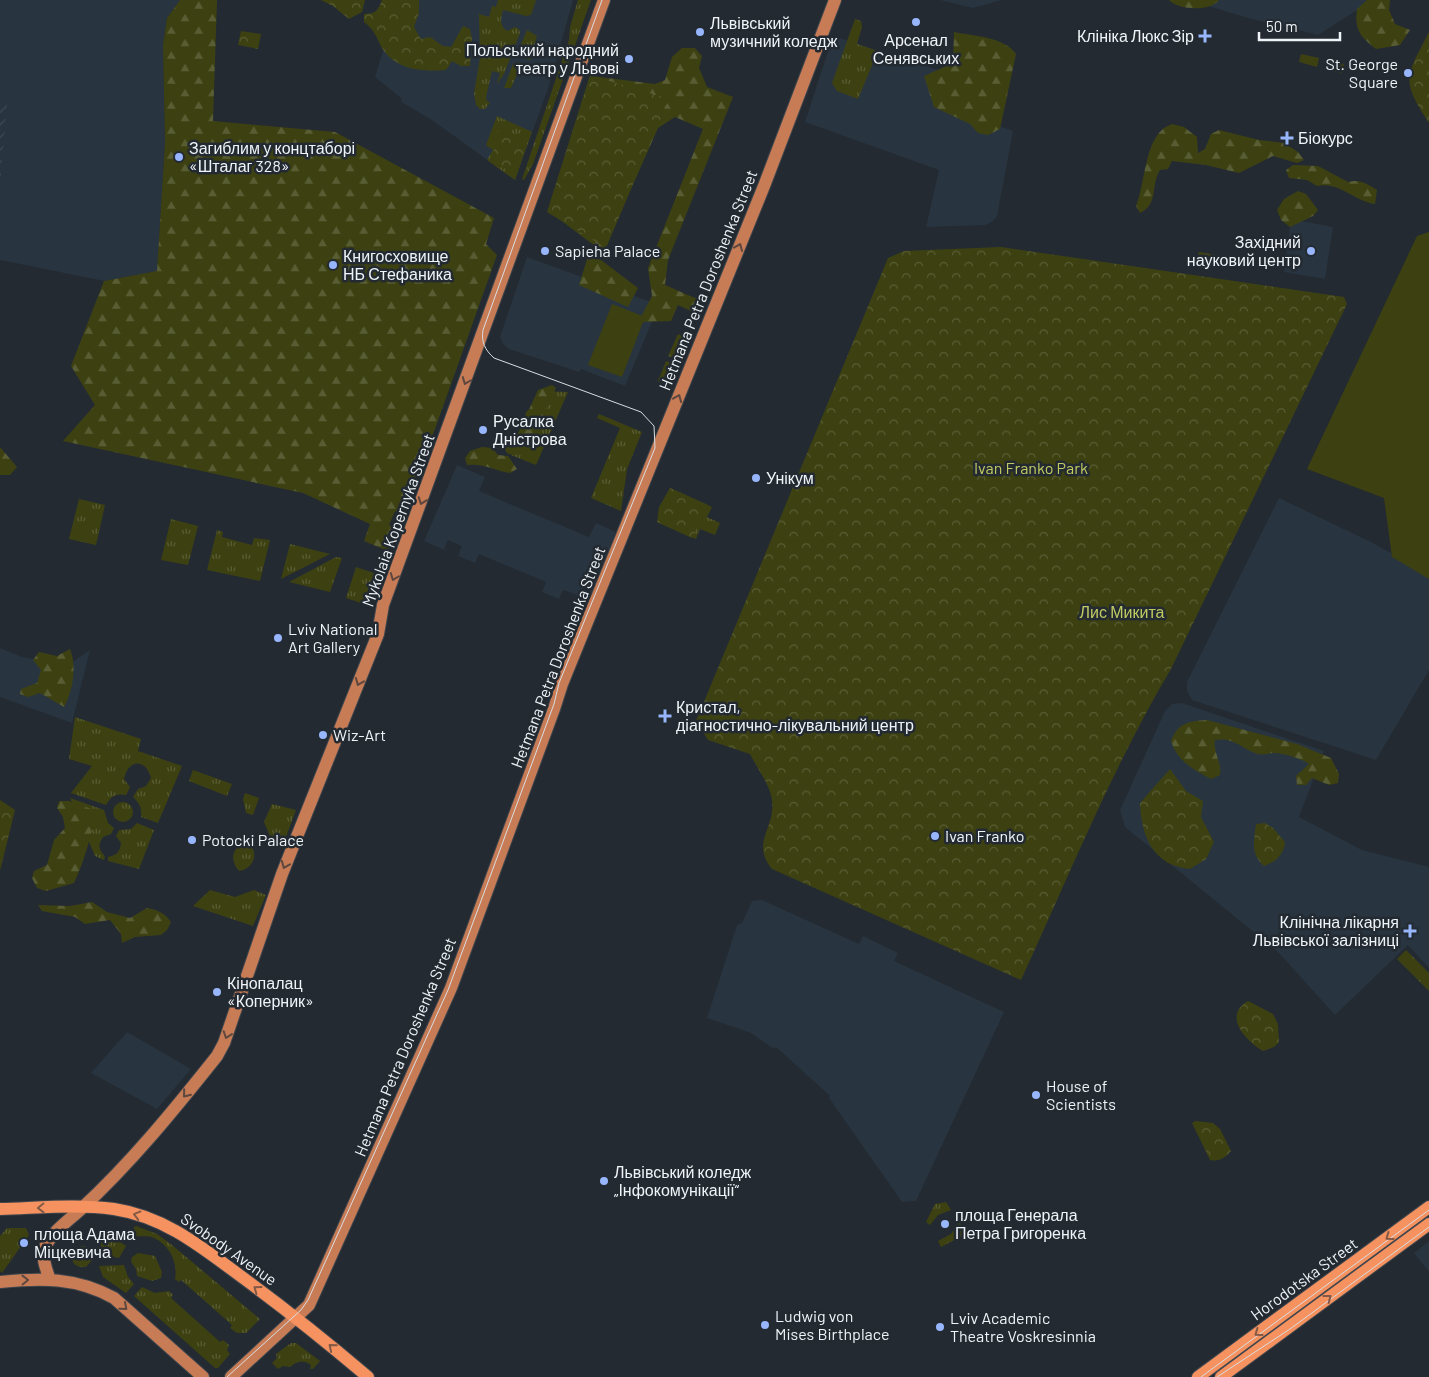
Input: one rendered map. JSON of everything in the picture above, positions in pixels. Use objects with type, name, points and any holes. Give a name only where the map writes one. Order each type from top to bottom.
[{"type":"main road","name":"Mykolaia Kopernyka Street","points":[[83,1207],[156,1132],[217,1056],[224,1043],[282,874],[378,634],[383,605],[604,0]]},
{"type":"main road","name":"Hetmana Petra Doroshenka Street","points":[[231,1377],[308,1305],[451,988],[562,684],[764,186],[835,0]]},
{"type":"main road","name":"Svobody Avenue","points":[[0,1208],[83,1207],[115,1210],[158,1221],[174,1229],[297,1317],[368,1377]]},
{"type":"main road","points":[[50,1280],[44,1263],[44,1250],[52,1236],[83,1207]]},
{"type":"main road","name":"Horodotska Street","points":[[1198,1377],[1429,1207]]},
{"type":"main road","name":"Horodotska Street","points":[[1221,1377],[1429,1224]]},
{"type":"main road","points":[[0,1282],[50,1280],[83,1283],[114,1298],[203,1377]]},
{"type":"shaded area","points":[[0,0],[180,0],[167,18],[163,45],[165,143],[157,271],[104,281],[0,260]]},
{"type":"shaded area","points":[[391,0],[573,0],[549,86],[515,180],[432,120],[401,102],[402,99],[375,77],[398,3]]},
{"type":"shaded area","points":[[940,0],[1002,0],[973,8]]},
{"type":"shaded area","points":[[1188,0],[1373,0],[1318,35],[1248,18]]},
{"type":"shaded area","points":[[833,36],[954,75],[956,111],[1013,131],[997,216],[992,222],[985,225],[926,227],[939,170],[805,122]]},
{"type":"shaded area","points":[[0,103],[7,103],[0,186]]},
{"type":"shaded area","points":[[1291,219],[1333,227],[1325,279],[1284,272]]},
{"type":"shaded area","points":[[527,257],[659,305],[625,386],[581,369],[579,372],[509,349],[503,344],[500,337]]},
{"type":"shaded area","points":[[457,465],[485,477],[479,491],[589,537],[596,523],[616,532],[584,610],[573,604],[577,595],[563,590],[559,599],[542,592],[546,582],[479,554],[475,563],[458,556],[462,546],[448,540],[444,550],[424,541]]},
{"type":"shaded area","points":[[1279,498],[1398,557],[1429,532],[1429,670],[1376,760],[1192,700],[1187,691],[1187,682]]},
{"type":"shaded area","points":[[0,648],[22,657],[68,665],[90,650],[72,723],[0,697]]},
{"type":"shaded area","points":[[1182,703],[1324,751],[1299,817],[1362,850],[1429,867],[1429,968],[1408,945],[1335,1015],[1278,952],[1125,827],[1120,810],[1165,711],[1172,704]]},
{"type":"shaded area","points":[[762,900],[859,944],[863,936],[898,953],[894,961],[1004,1012],[916,1201],[902,1202],[829,1098],[830,1096],[776,1047],[774,1049],[751,1033],[707,1018],[737,925],[742,923],[752,901]]},
{"type":"shaded area","points":[[127,1032],[191,1069],[157,1109],[91,1073]]},
{"type":"shaded area","points":[[1429,1241],[1429,1272],[1414,1253]]},
{"type":"green space","points":[[180,0],[217,0],[213,121],[335,132],[494,218],[486,244],[497,255],[404,516],[395,511],[389,525],[397,529],[388,551],[364,541],[370,524],[303,493],[63,441],[95,405],[71,366],[104,281],[157,271],[165,143],[163,45],[167,18]]},
{"type":"green space","points":[[321,0],[365,0],[362,12],[349,19],[333,6]]},
{"type":"green space","points":[[382,0],[419,0],[419,13],[414,27],[421,39],[430,37],[443,46],[451,47],[463,26],[470,29],[472,39],[470,66],[461,66],[452,61],[446,70],[419,70],[395,61],[382,48],[373,31],[364,22],[364,14],[376,11]]},
{"type":"green space","points":[[498,0],[536,0],[531,15],[526,16],[503,10],[501,19],[503,26],[507,31],[515,27],[519,29],[520,33],[504,74],[497,84],[500,73],[492,71],[486,97],[490,103],[485,109],[480,109],[476,105],[474,93],[480,58],[479,14],[489,17],[492,6],[496,7]]},
{"type":"green space","points":[[578,0],[591,0],[533,164],[524,180],[522,179],[569,40],[570,27]]},
{"type":"green space","points":[[1169,0],[1219,0],[1215,4],[1202,8],[1186,8]]},
{"type":"green space","points":[[1367,0],[1390,0],[1389,10],[1395,24],[1410,30],[1400,45],[1376,49],[1359,32],[1356,22],[1357,9]]},
{"type":"green space","points":[[855,19],[861,21],[862,27],[857,44],[878,51],[858,99],[837,91],[832,83]]},
{"type":"green space","points":[[527,30],[537,36],[530,60],[516,56]]},
{"type":"green space","points":[[241,31],[261,34],[258,49],[238,45]]},
{"type":"green space","points":[[954,32],[997,41],[1011,48],[1016,54],[1000,129],[988,135],[978,133],[970,124],[934,107],[924,76],[953,63]]},
{"type":"green space","points":[[1429,32],[1429,123],[1414,97],[1410,87],[1410,78],[1415,59]]},
{"type":"green space","points":[[682,48],[695,48],[702,56],[699,68],[707,87],[733,97],[668,260],[665,285],[704,302],[693,312],[678,305],[671,321],[643,322],[642,315],[652,296],[648,268],[703,129],[675,117],[658,128],[603,252],[551,213],[592,76],[655,84],[665,80],[672,57]]},
{"type":"green space","points":[[1301,54],[1319,58],[1317,67],[1299,62]]},
{"type":"green space","points":[[1327,60],[1344,64],[1342,73],[1324,69]]},
{"type":"green space","points":[[518,62],[528,66],[526,71],[519,70],[511,88],[504,88],[513,64]]},
{"type":"green space","points":[[590,75],[669,99],[606,248],[547,212]]},
{"type":"green space","points":[[497,116],[532,132],[515,180],[487,160],[493,150],[486,145]]},
{"type":"green space","points":[[1172,124],[1184,127],[1197,137],[1198,153],[1205,149],[1211,134],[1219,130],[1259,140],[1284,143],[1298,152],[1304,160],[1297,163],[1273,156],[1239,173],[1206,165],[1172,161],[1168,169],[1160,170],[1155,182],[1150,205],[1140,213],[1136,206],[1147,159],[1156,137],[1163,129]]},
{"type":"green space","points":[[495,130],[508,135],[523,133],[529,135],[519,166],[514,172],[500,167],[491,158],[494,149],[489,144]]},
{"type":"green space","points":[[1293,165],[1318,166],[1348,182],[1356,181],[1367,184],[1377,190],[1375,204],[1332,186],[1317,186],[1307,180],[1289,178],[1286,170]]},
{"type":"green space","points":[[1298,191],[1306,194],[1318,210],[1313,216],[1290,227],[1281,220],[1277,210],[1284,199]]},
{"type":"green space","points":[[1429,232],[1429,579],[1392,557],[1384,498],[1307,469],[1417,236]]},
{"type":"green space","name":"Ivan Franko Park","points":[[1001,247],[1344,297],[1347,304],[1171,669],[1110,783],[1021,980],[772,869],[763,851],[763,843],[772,810],[771,794],[766,783],[750,754],[708,740],[696,721],[888,258],[904,251]]},
{"type":"green space","points":[[1199,252],[1254,261],[1254,266],[1198,257]]},
{"type":"green space","points":[[588,256],[601,260],[638,288],[628,307],[579,285]]},
{"type":"green space","points":[[612,304],[645,317],[622,377],[588,365]]},
{"type":"green space","points":[[678,334],[689,339],[680,360],[668,356]]},
{"type":"green space","points":[[666,361],[678,365],[669,386],[658,381]]},
{"type":"green space","points":[[552,385],[556,388],[524,455],[508,454],[504,449],[513,444],[538,390]]},
{"type":"green space","points":[[541,391],[568,392],[536,465],[511,455],[523,429],[526,412],[537,404]]},
{"type":"green space","points":[[599,414],[642,432],[627,469],[621,511],[591,498],[620,428],[597,418]]},
{"type":"green space","points":[[0,447],[17,467],[10,475],[0,475]]},
{"type":"green space","points":[[482,447],[492,448],[498,455],[508,456],[517,469],[510,473],[484,466],[467,465],[465,458],[470,451]]},
{"type":"green space","points":[[670,488],[712,507],[707,517],[720,523],[715,535],[700,529],[696,539],[657,522]]},
{"type":"green space","points":[[670,488],[708,505],[692,538],[657,522],[659,507]]},
{"type":"green space","points":[[79,499],[105,505],[96,545],[69,539]]},
{"type":"green space","points":[[171,519],[198,526],[188,565],[161,560]]},
{"type":"green space","points":[[217,530],[223,532],[222,537],[252,545],[254,538],[270,540],[260,581],[207,570]]},
{"type":"green space","points":[[290,544],[330,554],[281,579]]},
{"type":"green space","points":[[336,557],[342,558],[330,592],[289,582]]},
{"type":"green space","points":[[356,567],[374,573],[364,604],[346,598]]},
{"type":"green space","points":[[70,649],[74,671],[70,694],[64,707],[40,693],[28,697],[20,694],[21,689],[37,683],[41,670],[33,660],[39,652],[57,656]]},
{"type":"green space","points":[[75,717],[141,739],[138,751],[182,766],[158,823],[141,817],[140,806],[133,797],[138,789],[146,786],[151,778],[149,771],[141,764],[133,765],[126,772],[124,779],[130,787],[126,795],[119,794],[114,796],[106,805],[71,793],[92,766],[69,759]]},
{"type":"green space","points":[[1207,720],[1297,744],[1331,758],[1339,774],[1338,783],[1329,785],[1312,778],[1306,785],[1297,785],[1296,776],[1309,764],[1284,754],[1258,754],[1232,741],[1221,739],[1215,740],[1220,775],[1211,779],[1182,760],[1171,741],[1177,730],[1184,724]]},
{"type":"green space","points":[[1170,769],[1186,791],[1203,801],[1201,817],[1214,842],[1206,859],[1190,869],[1177,867],[1158,855],[1152,847],[1143,826],[1140,803]]},
{"type":"green space","points":[[193,770],[232,784],[227,796],[189,781]]},
{"type":"green space","points":[[245,793],[259,798],[253,815],[246,813],[243,799]]},
{"type":"green space","points":[[70,798],[104,810],[108,823],[114,828],[111,834],[103,837],[100,842],[100,849],[105,856],[104,860],[95,856]]},
{"type":"green space","points":[[0,800],[15,810],[0,871]]},
{"type":"green space","points":[[59,801],[69,801],[97,811],[85,856],[74,883],[46,891],[37,888],[32,878],[34,871],[47,865],[54,840],[65,828],[63,817],[57,808]]},
{"type":"green space","points":[[119,802],[127,802],[133,808],[133,816],[127,822],[119,822],[113,816],[113,808]]},
{"type":"green space","points":[[272,804],[296,810],[283,845],[272,841],[264,822]]},
{"type":"green space","points":[[137,823],[154,830],[139,869],[108,861],[108,857],[116,854],[120,849],[121,843],[116,836],[119,830],[131,829]]},
{"type":"green space","points":[[1265,823],[1273,828],[1285,842],[1279,857],[1264,866],[1255,852],[1254,842],[1256,824]]},
{"type":"green space","points":[[250,843],[253,848],[253,861],[244,870],[239,871],[233,858],[235,850]]},
{"type":"green space","points":[[210,890],[235,897],[254,890],[266,895],[253,926],[193,906]]},
{"type":"green space","points":[[92,902],[107,912],[130,918],[147,908],[151,909],[164,914],[171,922],[167,930],[161,935],[135,937],[122,943],[121,934],[110,920],[85,924],[75,917],[42,911],[38,905],[70,906]]},
{"type":"green space","points":[[1406,950],[1429,973],[1429,991],[1397,959]]},
{"type":"green space","points":[[1248,1001],[1273,1014],[1278,1024],[1279,1042],[1274,1047],[1263,1051],[1256,1047],[1239,1028],[1237,1014],[1240,1007]]},
{"type":"green space","points":[[1196,1121],[1213,1123],[1220,1129],[1231,1151],[1226,1156],[1219,1160],[1210,1160],[1192,1123]]},
{"type":"green space","points":[[946,1202],[951,1210],[938,1215],[930,1225],[926,1222],[935,1204]]},
{"type":"green space","points":[[959,1222],[964,1228],[962,1236],[941,1247],[938,1241],[951,1234]]},
{"type":"green space","points":[[136,1226],[157,1234],[172,1245],[260,1319],[246,1333],[237,1333],[230,1328],[232,1325],[181,1280],[179,1282],[175,1279],[176,1273],[172,1255],[160,1241],[146,1236],[134,1236],[134,1227]]},
{"type":"green space","points":[[7,1228],[26,1228],[29,1235],[2,1273],[0,1271],[0,1236]]},
{"type":"green space","points":[[110,1235],[126,1246],[119,1258],[100,1254],[101,1242]]},
{"type":"green space","points":[[84,1246],[90,1249],[93,1259],[86,1267],[80,1267],[72,1261],[71,1256],[77,1247]]},
{"type":"green space","points":[[138,1253],[155,1256],[162,1272],[161,1278],[152,1281],[137,1276],[136,1269],[131,1262],[132,1257]]},
{"type":"green space","points":[[124,1265],[128,1277],[134,1284],[126,1293],[103,1277],[99,1266]]},
{"type":"green space","points":[[142,1287],[155,1293],[169,1291],[173,1295],[171,1298],[220,1342],[223,1340],[229,1345],[227,1350],[230,1354],[218,1368],[215,1368],[134,1296]]},
{"type":"green space","points":[[291,1343],[296,1343],[320,1361],[313,1369],[310,1369],[311,1365],[303,1361],[290,1367],[283,1366],[278,1369],[272,1363],[277,1358],[276,1354]]},
{"type":"tram line","points":[[227,1377],[301,1310],[308,1300],[448,990],[554,704],[559,683],[655,448],[654,426],[641,412],[494,358],[488,352],[483,342],[483,330],[602,0]]},
{"type":"tram line","points":[[1201,1377],[1429,1210]]},
{"type":"tram line","points":[[1217,1377],[1290,1329],[1429,1227]]},
{"type":"place","name":"Арсенал Сенявських","points":[[916,22]]},
{"type":"place","name":"Львівський музичний коледж","points":[[700,32]]},
{"type":"place","name":"Клініка Люкс Зір","points":[[1205,36]]},
{"type":"place","name":"Польський народний театр у Львові","points":[[629,59]]},
{"type":"place","name":"St. George Square","points":[[1408,73]]},
{"type":"place","name":"Біокурс","points":[[1287,138]]},
{"type":"place","name":"Загиблим у концтаборі «Шталаг 328»","points":[[179,157]]},
{"type":"place","name":"Sapieha Palace","points":[[545,251]]},
{"type":"place","name":"Західний науковий центр","points":[[1311,251]]},
{"type":"place","name":"Книгосховище НБ Стефаника","points":[[333,265]]},
{"type":"place","name":"Русалка Дністрова","points":[[483,430]]},
{"type":"place","name":"Унікум","points":[[756,478]]},
{"type":"place","name":"Lviv National Art Gallery","points":[[278,638]]},
{"type":"place","name":"Кристал, діагностично-лікувальний центр","points":[[665,716]]},
{"type":"place","name":"Wiz-Art","points":[[323,735]]},
{"type":"place","name":"Ivan Franko","points":[[935,836]]},
{"type":"place","name":"Potocki Palace","points":[[192,840]]},
{"type":"place","name":"Клінічна лікарня Львівської залізниці","points":[[1410,931]]},
{"type":"place","name":"Кінопалац «Коперник»","points":[[217,992]]},
{"type":"place","name":"House of Scientists","points":[[1036,1095]]},
{"type":"place","name":"Львівський коледж „Інфокомунікації“","points":[[604,1181]]},
{"type":"place","name":"площа Генерала Петра Григоренка","points":[[945,1224]]},
{"type":"place","name":"площа Адама Міцкевича","points":[[24,1243]]},
{"type":"place","name":"Ludwig von Mises Birthplace","points":[[765,1325]]},
{"type":"place","name":"Lviv Academic Theatre Voskresinnia","points":[[940,1327]]},
{"type":"park label","name":"Лис Микита","points":[[1122,612]]}]
